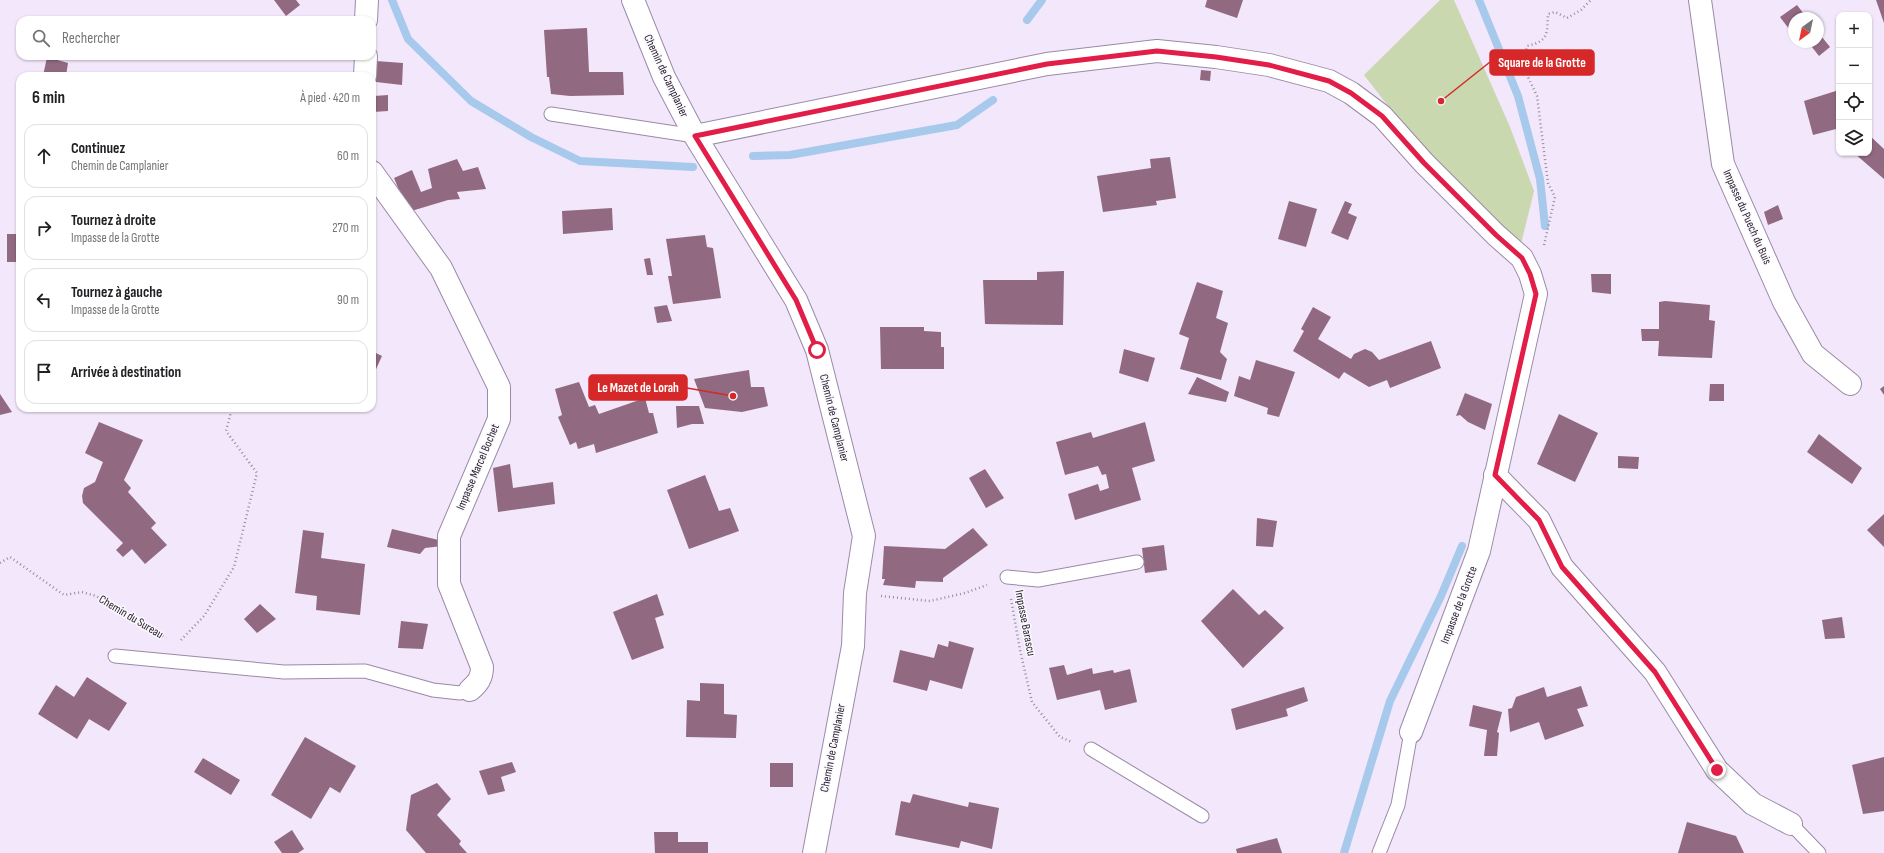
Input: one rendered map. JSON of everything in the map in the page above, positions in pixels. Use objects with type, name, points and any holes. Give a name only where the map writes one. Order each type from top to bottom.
[{"type":"street","points":[[366,16],[367,0]]},
{"type":"street","name":"Chemin de Camplanier","points":[[633,0],[664,77],[695,136],[796,300],[817,350],[864,536],[854,593],[852,646],[814,853]]},
{"type":"street","name":"Impasse du Puech du Buis","points":[[1700,0],[1723,164],[1784,302],[1813,354],[1850,384]]},
{"type":"street","name":"Impasse de la Grotte","points":[[695,136],[1047,64],[1157,51],[1216,57],[1269,65],[1329,81],[1351,93],[1382,116],[1429,169],[1496,235],[1522,258],[1530,274],[1536,294],[1479,551],[1411,732]]},
{"type":"street","points":[[365,72],[366,60]]},
{"type":"street","name":"Impasse Marcel Bochet","points":[[376,178],[441,268],[499,387],[499,419],[449,536],[449,584],[482,667],[482,676],[477,684],[470,690]]},
{"type":"street","points":[[1495,475],[1539,520],[1562,567],[1655,672],[1717,770],[1753,804],[1791,824]]},
{"type":"lane","points":[[551,114],[695,136]]},
{"type":"lane","points":[[1007,577],[1038,580],[1136,562]]},
{"type":"lane","points":[[115,656],[284,672],[365,671],[433,690],[460,693],[470,690]]},
{"type":"lane","points":[[1379,853],[1398,805],[1411,732]]},
{"type":"lane","points":[[1091,750],[1202,816]]},
{"type":"lane","points":[[1791,824],[1819,853]]},
{"type":"path","points":[[1522,258],[1543,246],[1555,197],[1548,183],[1538,102],[1528,77],[1533,70],[1526,52],[1528,46],[1540,43],[1547,36],[1548,14],[1555,12],[1567,18],[1581,10],[1591,0]]},
{"type":"path","name":"Chemin du Sureau","points":[[178,641],[184,638],[204,616],[234,567],[257,473],[226,431],[231,412]]},
{"type":"path","name":"Chemin du Sureau","points":[[0,563],[10,557],[64,595],[82,592],[96,596],[168,639]]},
{"type":"path","name":"Impasse Barascu","points":[[854,593],[930,601],[965,594],[1007,577],[1020,650],[1032,702],[1060,737],[1091,750]]},
{"type":"green space","points":[[1440,0],[1454,0],[1510,127],[1534,191],[1520,248],[1428,157],[1364,75]]},
{"type":"building","points":[[274,0],[296,0],[300,5],[286,16]]},
{"type":"building","points":[[1207,0],[1243,0],[1237,18],[1205,7]]},
{"type":"building","points":[[1876,0],[1884,0],[1884,23]]},
{"type":"building","points":[[1797,5],[1802,12],[1788,12],[1788,28],[1780,17]]},
{"type":"building","points":[[587,28],[589,72],[623,72],[624,95],[570,96],[551,94],[549,77],[547,77],[544,30]]},
{"type":"building","points":[[1824,40],[1830,47],[1819,56],[1813,48],[1824,48]]},
{"type":"building","points":[[46,60],[58,60],[68,63],[67,72],[44,72]]},
{"type":"building","points":[[376,61],[403,63],[402,85],[376,82]]},
{"type":"building","points":[[1201,70],[1211,71],[1210,81],[1200,80]]},
{"type":"building","points":[[1836,91],[1836,129],[1813,135],[1804,101]]},
{"type":"building","points":[[388,95],[388,111],[376,112],[376,96]]},
{"type":"building","points":[[1872,138],[1884,149],[1884,179],[1857,156],[1872,156]]},
{"type":"building","points":[[1170,157],[1176,198],[1156,201],[1157,205],[1103,212],[1097,176],[1151,168],[1150,159]]},
{"type":"building","points":[[457,159],[463,171],[478,167],[486,189],[457,192],[460,199],[448,200],[408,212],[394,178],[412,170],[421,192],[432,188],[428,169]]},
{"type":"building","points":[[1289,201],[1317,209],[1306,247],[1278,239]]},
{"type":"building","points":[[1345,201],[1352,204],[1348,213],[1357,217],[1348,240],[1331,233]]},
{"type":"building","points":[[1778,205],[1783,219],[1768,225],[1764,212]]},
{"type":"building","points":[[612,208],[613,230],[563,234],[562,211]]},
{"type":"building","points":[[7,234],[16,234],[16,262],[7,262]]},
{"type":"building","points":[[705,235],[707,247],[713,248],[721,298],[673,304],[668,276],[672,276],[666,239]]},
{"type":"building","points":[[650,258],[653,275],[647,275],[644,259]]},
{"type":"building","points":[[1064,271],[1063,325],[985,324],[983,280],[1037,280],[1037,272]]},
{"type":"building","points":[[1591,274],[1611,274],[1611,294],[1592,292]]},
{"type":"building","points":[[1197,282],[1223,291],[1216,318],[1228,323],[1220,352],[1227,359],[1221,380],[1180,369],[1189,338],[1179,334]]},
{"type":"building","points":[[1665,301],[1710,305],[1709,320],[1715,321],[1712,358],[1658,356],[1659,341],[1642,341],[1641,329],[1659,329],[1659,302]]},
{"type":"building","points":[[667,305],[672,321],[657,323],[654,307]]},
{"type":"building","points":[[1313,307],[1331,317],[1318,339],[1351,359],[1354,354],[1365,349],[1372,352],[1379,360],[1431,341],[1441,368],[1390,388],[1387,380],[1369,387],[1344,372],[1339,379],[1293,351],[1304,331],[1301,329]]},
{"type":"building","points":[[880,327],[924,327],[924,331],[941,332],[941,347],[944,347],[944,369],[881,369]]},
{"type":"building","points":[[1124,349],[1155,358],[1148,382],[1119,373]]},
{"type":"building","points":[[376,353],[382,356],[376,369]]},
{"type":"building","points":[[1256,360],[1295,372],[1279,417],[1267,414],[1268,408],[1234,396],[1239,376],[1250,380]]},
{"type":"building","points":[[749,370],[751,387],[764,387],[768,406],[742,412],[705,408],[694,379]]},
{"type":"building","points":[[1197,377],[1229,392],[1226,402],[1188,394]]},
{"type":"building","points":[[579,382],[589,407],[595,405],[599,414],[645,398],[649,413],[653,413],[658,433],[596,453],[594,444],[578,449],[576,442],[570,445],[558,417],[562,415],[555,389]]},
{"type":"building","points":[[1710,384],[1724,384],[1724,401],[1709,401]]},
{"type":"building","points":[[1884,386],[1884,395],[1880,389]]},
{"type":"building","points":[[1465,393],[1492,404],[1485,430],[1468,422],[1460,415],[1456,416]]},
{"type":"building","points":[[0,394],[12,412],[0,415]]},
{"type":"building","points":[[676,406],[699,406],[704,424],[692,424],[677,428]]},
{"type":"building","points":[[1559,414],[1598,433],[1575,482],[1537,464]]},
{"type":"building","points":[[99,422],[143,440],[124,480],[131,488],[128,492],[156,523],[151,528],[167,545],[145,564],[132,549],[123,557],[116,550],[123,543],[83,503],[82,496],[84,488],[95,482],[103,462],[85,453]]},
{"type":"building","points":[[1145,422],[1155,461],[1132,468],[1141,500],[1075,520],[1068,494],[1098,484],[1100,491],[1109,488],[1106,474],[1102,475],[1098,466],[1065,475],[1056,442],[1091,432],[1093,438]]},
{"type":"building","points":[[1819,434],[1862,468],[1852,484],[1807,452]]},
{"type":"building","points":[[1618,456],[1639,457],[1638,469],[1618,468]]},
{"type":"building","points":[[510,464],[513,488],[553,482],[555,504],[498,512],[493,468]]},
{"type":"building","points":[[985,469],[1004,498],[986,508],[969,478]]},
{"type":"building","points":[[705,475],[719,511],[730,508],[739,531],[689,549],[667,490]]},
{"type":"building","points":[[1884,514],[1884,547],[1867,530]]},
{"type":"building","points":[[1257,518],[1277,521],[1273,547],[1256,546]]},
{"type":"building","points":[[973,528],[988,545],[943,578],[943,582],[916,581],[915,588],[883,585],[885,579],[882,579],[884,546],[945,549]]},
{"type":"building","points":[[392,529],[443,541],[442,546],[425,548],[420,554],[387,547]]},
{"type":"building","points":[[303,530],[324,533],[321,558],[365,564],[360,615],[316,610],[317,596],[295,593]]},
{"type":"building","points":[[1164,545],[1167,570],[1145,573],[1142,548]]},
{"type":"building","points":[[1233,589],[1259,615],[1265,610],[1284,628],[1243,668],[1201,621]]},
{"type":"building","points":[[657,594],[664,615],[655,618],[664,648],[632,660],[613,612]]},
{"type":"building","points":[[260,604],[276,619],[257,633],[244,619]]},
{"type":"building","points":[[1842,617],[1845,638],[1825,639],[1822,620]]},
{"type":"building","points":[[401,621],[428,624],[423,649],[398,648]]},
{"type":"building","points":[[949,641],[974,648],[962,689],[930,680],[927,691],[893,682],[900,650],[934,658],[938,644],[948,647]]},
{"type":"building","points":[[1064,665],[1067,675],[1092,668],[1093,674],[1113,670],[1114,673],[1130,669],[1137,702],[1105,710],[1100,690],[1057,700],[1049,668]]},
{"type":"building","points":[[87,677],[127,703],[109,731],[89,719],[77,739],[38,714],[56,685],[74,697]]},
{"type":"building","points":[[700,683],[724,684],[724,714],[737,715],[736,738],[686,737],[687,700],[700,701]]},
{"type":"building","points":[[1581,686],[1588,706],[1577,709],[1584,726],[1545,740],[1539,722],[1510,732],[1508,709],[1512,708],[1516,697],[1544,687],[1547,697]]},
{"type":"building","points":[[1304,687],[1308,701],[1286,709],[1288,716],[1236,730],[1231,709]]},
{"type":"building","points":[[1473,705],[1502,712],[1497,732],[1499,733],[1497,756],[1484,756],[1487,730],[1469,726]]},
{"type":"building","points":[[305,737],[356,766],[340,793],[330,787],[311,819],[271,795]]},
{"type":"building","points":[[1884,757],[1884,811],[1863,814],[1852,765]]},
{"type":"building","points":[[203,758],[240,780],[231,795],[194,772]]},
{"type":"building","points":[[512,762],[516,772],[501,777],[505,791],[488,795],[479,771]]},
{"type":"building","points":[[770,763],[793,763],[793,787],[770,787]]},
{"type":"building","points":[[437,783],[451,799],[437,815],[461,841],[459,844],[467,853],[426,853],[406,830],[411,795]]},
{"type":"building","points":[[913,794],[968,807],[969,802],[999,808],[992,849],[961,841],[959,848],[895,835],[901,801],[910,803]]},
{"type":"building","points":[[1687,822],[1736,836],[1744,853],[1678,853]]},
{"type":"building","points":[[292,830],[304,849],[298,853],[282,853],[274,842]]},
{"type":"building","points":[[654,832],[678,832],[678,842],[708,842],[708,853],[655,853]]},
{"type":"building","points":[[1277,838],[1282,853],[1237,853],[1236,849]]},
{"type":"waterway","points":[[392,0],[408,39],[471,101],[531,137],[580,161],[693,167]]},
{"type":"waterway","points":[[1027,20],[1042,0]]},
{"type":"waterway","points":[[1479,0],[1518,96],[1540,179],[1545,226]]},
{"type":"waterway","points":[[753,156],[790,155],[957,125],[993,100]]},
{"type":"waterway","points":[[1344,853],[1390,701],[1441,596],[1462,546]]},
{"type":"place","name":"Square de la Grotte","points":[[1441,101]]},
{"type":"place","name":"Le Mazet de Lorah","points":[[733,396]]},
{"type":"route","points":[[817,350],[796,300],[695,136],[1047,64],[1157,51],[1216,57],[1269,65],[1329,81],[1351,93],[1382,116],[1424,163],[1496,235],[1522,258],[1530,274],[1536,294],[1495,475],[1539,520],[1562,567],[1655,672],[1717,770]]}]
